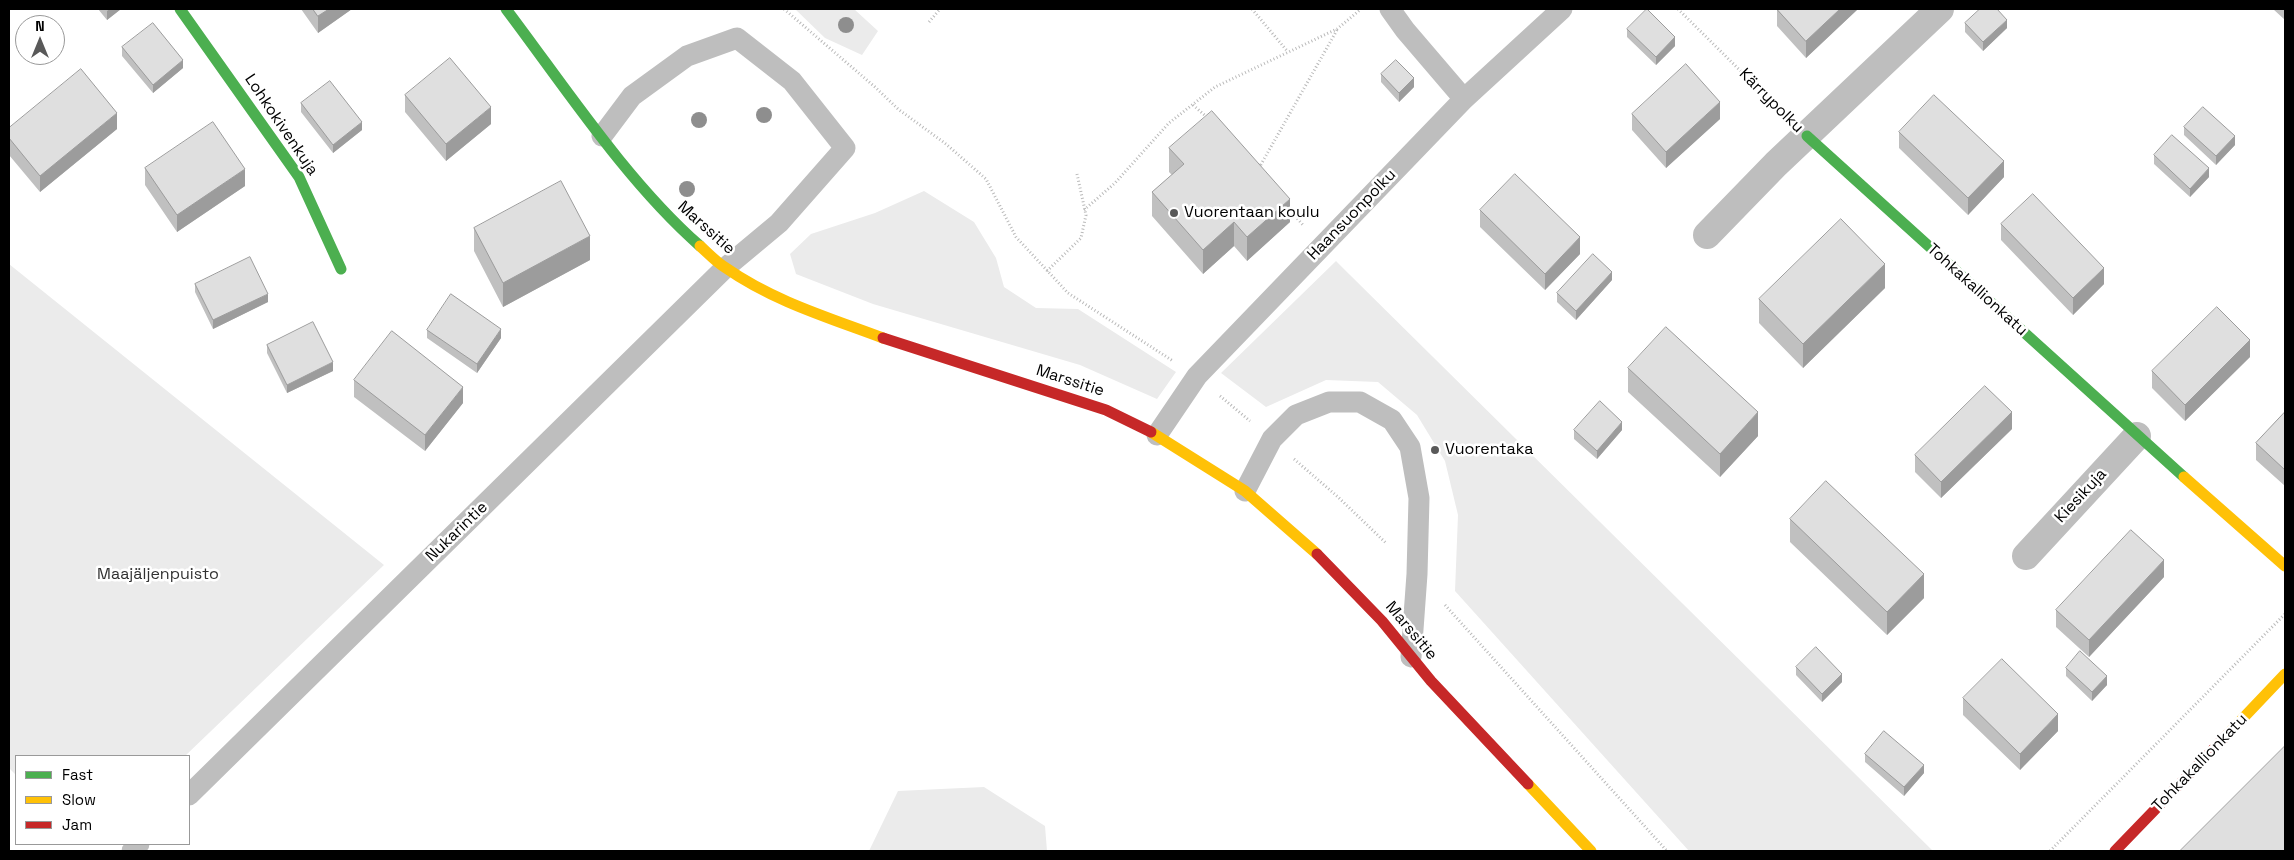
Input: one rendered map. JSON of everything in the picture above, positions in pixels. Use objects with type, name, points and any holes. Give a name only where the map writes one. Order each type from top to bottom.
[{"type":"main road","name":"Lohkokivenkuja","points":[[180,9],[299,177],[340,269]]},
{"type":"main road","name":"Marssitie","points":[[506,9],[602,136],[668,218],[725,268],[765,291],[810,311],[884,338],[1106,410],[1157,435],[1245,491],[1329,565],[1591,851]]},
{"type":"main road","name":"Tohkakallionkatu","points":[[1807,136],[2136,436],[2285,566]]},
{"type":"main road","name":"Tohkakallionkatu","points":[[2115,851],[2285,674]]},
{"type":"street","points":[[1807,136],[1940,9]]},
{"type":"street","name":"Kärrypolku","points":[[1707,235],[1776,164],[1807,136]]},
{"type":"street","name":"Kiesikuja","points":[[2026,556],[2136,436]]},
{"type":"lane","points":[[1390,9],[1405,30],[1464,99]]},
{"type":"lane","name":"Haansuonpolku","points":[[1157,435],[1197,376],[1464,99],[1562,9]]},
{"type":"lane","name":"Nukarintie","points":[[190,794],[725,268],[779,223],[845,148],[792,80],[737,38],[687,56],[632,96],[602,136]]},
{"type":"lane","points":[[1245,491],[1272,440],[1296,415],[1329,402],[1360,402],[1392,420],[1410,447],[1419,498],[1417,574],[1411,656]]},
{"type":"path","points":[[784,9],[875,86],[898,109],[946,144],[986,178],[1016,237],[1068,293],[1197,376],[1338,497],[1417,574],[1667,851]]},
{"type":"path","points":[[929,22],[940,9]]},
{"type":"path","points":[[1252,9],[1288,52]]},
{"type":"path","points":[[1084,210],[1115,183],[1169,123],[1215,87],[1338,29],[1361,9]]},
{"type":"path","name":"Kärrypolku","points":[[1678,9],[1807,136]]},
{"type":"path","points":[[1256,172],[1338,29]]},
{"type":"path","points":[[1193,105],[1215,126]]},
{"type":"path","points":[[1047,270],[1081,238],[1084,210],[1077,174]]},
{"type":"path","points":[[1283,202],[1322,246]]},
{"type":"path","points":[[2050,851],[2285,614]]},
{"type":"green space","points":[[795,9],[854,9],[878,31],[862,55],[825,38]]},
{"type":"green space","points":[[924,191],[974,222],[996,258],[1004,287],[1036,308],[1078,309],[1176,372],[1157,399],[1080,365],[873,304],[796,274],[790,254],[811,234],[875,213]]},
{"type":"green space","points":[[1336,261],[1933,851],[1689,851],[1455,591],[1458,515],[1445,461],[1417,415],[1378,382],[1326,380],[1266,407],[1221,373]]},
{"type":"green space","name":"Maajäljenpuisto","points":[[9,264],[384,565],[186,755],[15,755],[15,774],[9,768]]},
{"type":"green space","points":[[984,787],[1045,826],[1047,851],[869,851],[898,791]]},
{"type":"building","points":[[313,9],[329,9],[318,16]]},
{"type":"building","points":[[1647,9],[1675,37],[1656,57],[1627,29]]},
{"type":"building","points":[[1777,9],[1840,9],[1806,41]]},
{"type":"building","points":[[1980,9],[1997,9],[2007,20],[1983,42],[1965,23]]},
{"type":"building","points":[[153,23],[183,60],[153,85],[122,47]]},
{"type":"building","points":[[450,58],[491,107],[446,144],[405,95]]},
{"type":"building","points":[[1396,60],[1414,78],[1399,93],[1381,74]]},
{"type":"building","points":[[1686,64],[1720,102],[1666,152],[1632,114]]},
{"type":"building","points":[[81,69],[117,113],[40,176],[9,138],[9,128]]},
{"type":"building","points":[[330,81],[362,122],[333,145],[301,103]]},
{"type":"building","points":[[1934,95],[2004,161],[1968,198],[1899,132]]},
{"type":"building","points":[[2203,107],[2235,136],[2216,156],[2184,127]]},
{"type":"building","points":[[1212,111],[1290,199],[1247,237],[1234,222],[1203,250],[1152,192],[1184,164],[1169,148]]},
{"type":"building","points":[[213,122],[245,169],[177,215],[145,168]]},
{"type":"building","points":[[2172,135],[2209,168],[2190,189],[2154,155]]},
{"type":"building","points":[[1515,174],[1580,237],[1545,274],[1480,210]]},
{"type":"building","points":[[561,181],[590,236],[503,283],[474,228]]},
{"type":"building","points":[[2033,194],[2104,268],[2073,298],[2001,224]]},
{"type":"building","points":[[1841,219],[1885,264],[1803,344],[1759,299]]},
{"type":"building","points":[[1593,254],[1612,272],[1576,311],[1557,293]]},
{"type":"building","points":[[250,257],[268,294],[213,320],[195,284]]},
{"type":"building","points":[[451,294],[501,329],[477,364],[427,330]]},
{"type":"building","points":[[2217,307],[2250,340],[2185,405],[2152,371]]},
{"type":"building","points":[[313,322],[333,362],[287,385],[267,345]]},
{"type":"building","points":[[1666,327],[1758,412],[1720,454],[1628,368]]},
{"type":"building","points":[[392,331],[463,387],[425,435],[354,380]]},
{"type":"building","points":[[1985,386],[2012,412],[1941,482],[1915,455]]},
{"type":"building","points":[[1600,401],[1622,422],[1597,451],[1574,430]]},
{"type":"building","points":[[2285,412],[2285,470],[2256,443]]},
{"type":"building","points":[[1826,481],[1924,574],[1887,612],[1790,519]]},
{"type":"building","points":[[2131,530],[2164,560],[2089,640],[2056,610]]},
{"type":"building","points":[[1816,647],[1842,674],[1822,694],[1796,667]]},
{"type":"building","points":[[2080,651],[2107,676],[2092,692],[2066,668]]},
{"type":"building","points":[[2002,659],[2058,714],[2020,754],[1963,698]]},
{"type":"building","points":[[1884,731],[1924,765],[1904,787],[1865,754]]},
{"type":"building","points":[[2285,746],[2285,851],[2180,851]]},
{"type":"traffic: fast","points":[[180,9],[299,177],[341,269]]},
{"type":"traffic: fast","points":[[506,9],[622,163],[673,221],[700,246]]},
{"type":"traffic: fast","points":[[1807,136],[2184,477]]},
{"type":"traffic: slow","points":[[700,246],[722,266],[763,290],[802,308],[883,338]]},
{"type":"traffic: slow","points":[[1151,432],[1245,491],[1317,554]]},
{"type":"traffic: slow","points":[[2184,477],[2285,566]]},
{"type":"traffic: slow","points":[[2228,734],[2285,674]]},
{"type":"traffic: slow","points":[[1528,784],[1591,851]]},
{"type":"traffic: jam","points":[[883,338],[1106,410],[1151,432]]},
{"type":"traffic: jam","points":[[1317,554],[1382,621],[1431,681],[1528,784]]},
{"type":"traffic: jam","points":[[2115,851],[2228,734]]},
{"type":"place","name":"Vuorentaan koulu","points":[[1174,213]]},
{"type":"place","name":"Vuorentaka","points":[[1435,450]]}]
